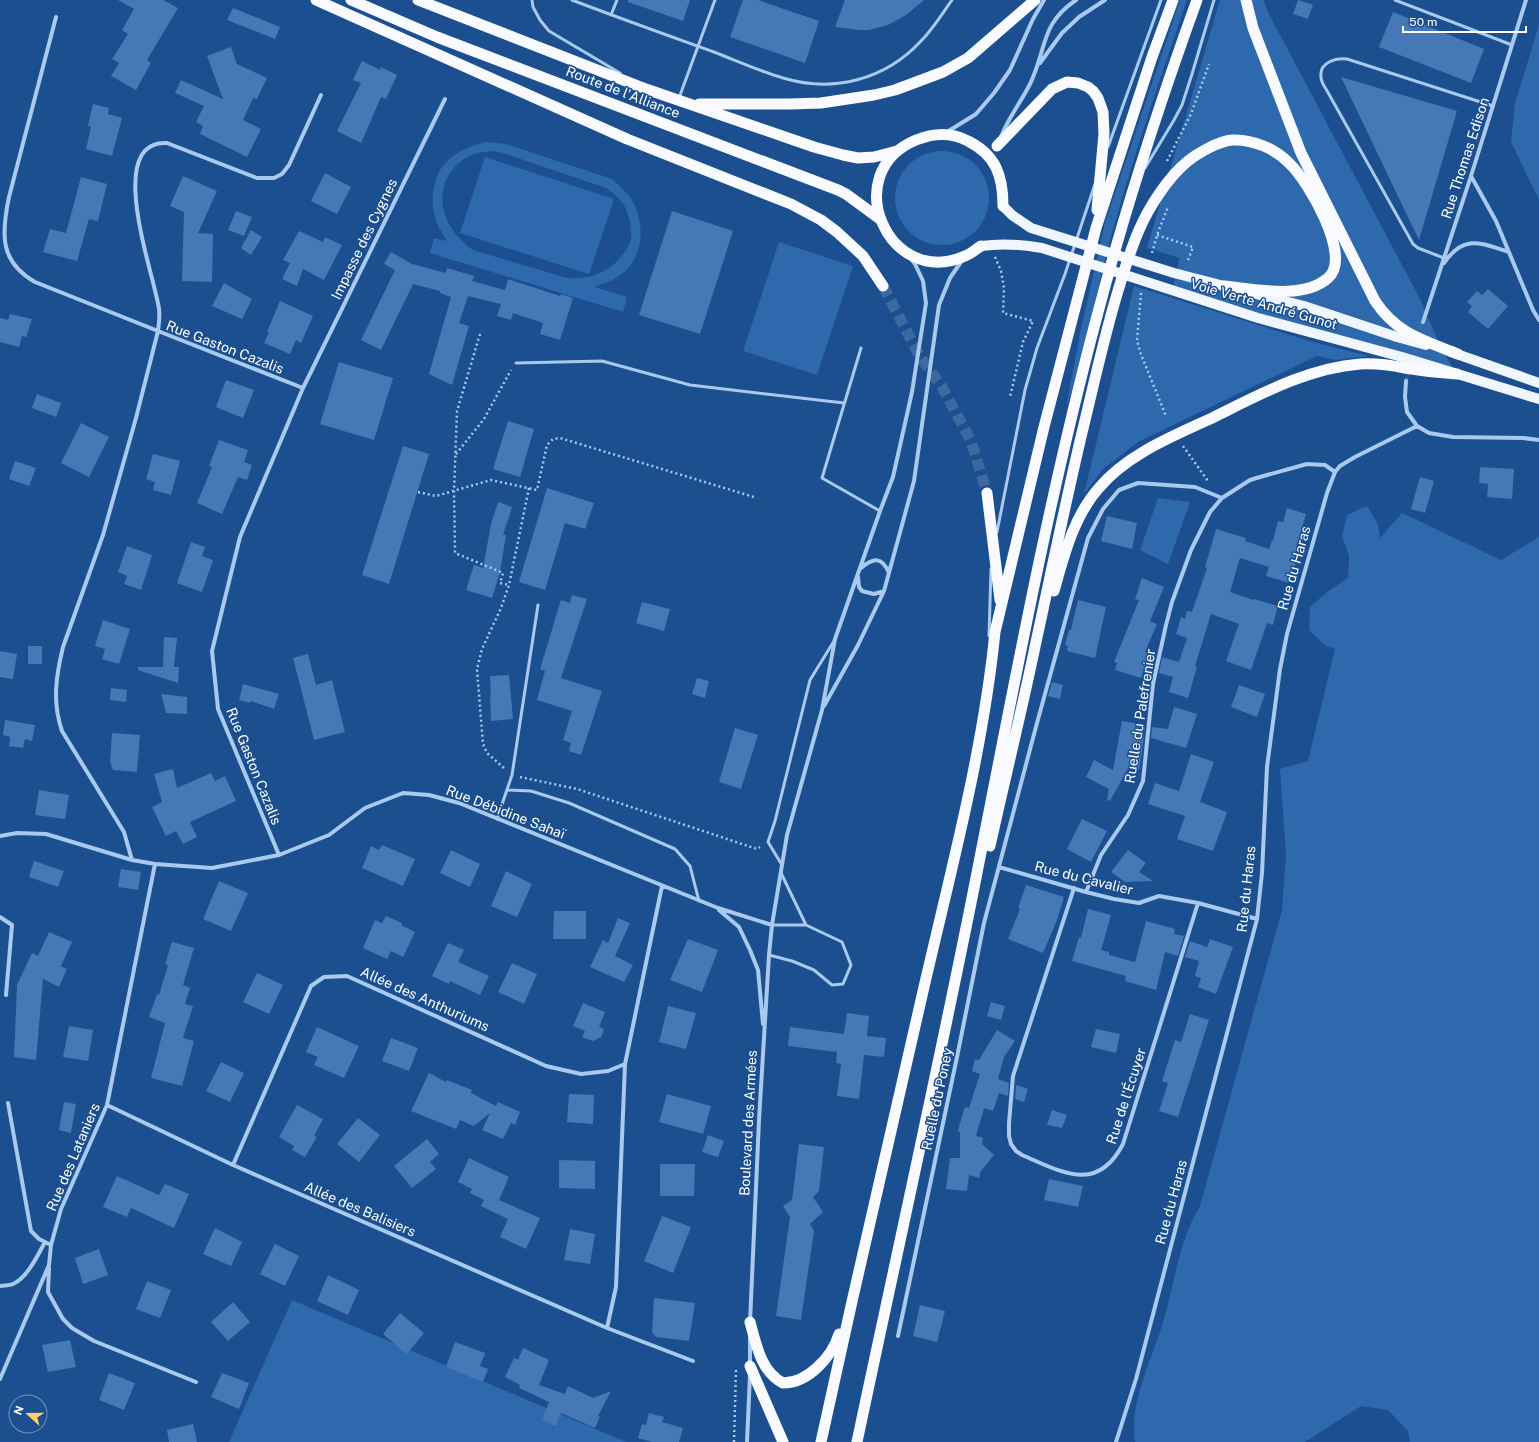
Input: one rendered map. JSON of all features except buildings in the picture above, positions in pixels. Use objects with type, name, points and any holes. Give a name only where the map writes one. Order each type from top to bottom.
[{"type":"highway","points":[[316,0],[627,139],[791,204],[821,220],[837,232],[863,256],[883,286]]},
{"type":"highway","name":"Route de l'Alliance","points":[[350,0],[437,37],[838,190],[880,219]]},
{"type":"highway","name":"Route de l'Alliance","points":[[418,0],[646,89],[814,147],[843,156],[858,158],[874,157],[897,151]]},
{"type":"highway","points":[[692,104],[821,103],[874,95],[895,90],[942,72],[968,58],[1035,0]]},
{"type":"highway","points":[[821,1442],[974,769],[988,690],[995,632],[1000,607],[1044,428],[1096,228],[1152,56],[1173,0]]},
{"type":"highway","points":[[856,1442],[963,944],[1034,586],[1064,449],[1096,318],[1136,182],[1170,74],[1197,0]]},
{"type":"highway","points":[[1246,0],[1253,28],[1301,153],[1375,301],[1392,322],[1401,329],[1411,335],[1458,354]]},
{"type":"highway","points":[[997,146],[1052,89],[1067,82],[1078,83],[1093,91],[1098,98],[1103,112],[1104,134],[1096,228]]},
{"type":"highway","points":[[981,246],[965,256],[948,261],[937,262],[921,259],[904,251],[887,234],[880,219],[876,201],[878,182],[885,165],[897,151],[927,135],[943,134],[961,137],[976,145],[985,152],[992,161],[998,172],[1003,189],[1003,206]]},
{"type":"highway","points":[[963,944],[971,930],[1036,643],[1064,509],[1106,334],[1130,251],[1145,218],[1168,182],[1188,161],[1212,146],[1231,140],[1257,143],[1273,151],[1291,164],[1307,186],[1330,231],[1336,251],[1336,264],[1330,277],[1311,288],[1278,291],[1224,286]]},
{"type":"highway","points":[[1036,643],[1042,630],[1067,547],[1081,512],[1098,489],[1113,474],[1143,453],[1255,397],[1290,381],[1312,374],[1349,365],[1371,363],[1457,374]]},
{"type":"highway","points":[[987,493],[1000,607]]},
{"type":"highway","points":[[750,1322],[758,1351],[772,1376],[783,1383],[795,1382],[800,1380],[818,1366],[833,1348],[854,1292]]},
{"type":"highway","points":[[750,1366],[783,1442]]},
{"type":"main road","name":"Voie Verte André Gunot","points":[[1003,206],[1031,228],[1045,233],[1171,272],[1304,306],[1397,337],[1458,354],[1539,383]]},
{"type":"main road","name":"Voie Verte André Gunot","points":[[981,246],[998,243],[1010,243],[1042,248],[1258,318],[1402,357],[1539,399]]},
{"type":"street","points":[[943,134],[976,114],[994,93],[1010,70],[1033,19],[1044,0]]},
{"type":"street","points":[[992,161],[1008,121],[1030,84],[1038,65],[1051,24],[1060,12],[1076,0]]},
{"type":"street","points":[[1038,65],[1062,33],[1079,17],[1105,0]]},
{"type":"street","name":"Rue Thomas Edison","points":[[1423,322],[1471,176],[1526,0]]},
{"type":"street","points":[[56,17],[8,197],[4,234],[6,254],[10,263],[17,270],[35,282],[158,331],[159,309],[140,228],[135,189],[136,169],[142,153],[153,145],[167,143],[257,178],[274,178],[282,174],[289,165],[322,95]]},
{"type":"street","name":"Impasse des Cygnes","points":[[303,388],[445,99]]},
{"type":"street","points":[[1471,176],[1496,221],[1533,310],[1539,320]]},
{"type":"street","points":[[1441,268],[1455,250],[1462,245],[1477,243],[1509,252]]},
{"type":"street","points":[[822,710],[835,639],[893,477],[912,392],[926,303],[923,281],[915,264],[904,251]]},
{"type":"street","points":[[822,710],[858,645],[884,591],[914,481],[939,305],[950,278],[965,256]]},
{"type":"street","name":"Rue Gaston Cazalis","points":[[132,860],[124,832],[62,731],[56,709],[55,696],[63,647],[103,535],[136,418],[158,331],[303,388],[240,537],[212,650],[218,709],[278,855]]},
{"type":"street","points":[[1406,381],[1405,397],[1407,412],[1417,426],[1429,433],[1453,437],[1523,438],[1539,440]]},
{"type":"street","name":"Rue du Haras","points":[[1116,1442],[1140,1363],[1257,919],[1262,874],[1267,767],[1280,669],[1291,620],[1327,493],[1335,472],[1340,466],[1355,456],[1417,426]]},
{"type":"street","name":"Ruelle du Palefrenier","points":[[1086,892],[1101,854],[1128,815],[1141,786],[1146,766],[1153,684],[1172,602],[1196,538],[1210,512],[1222,498],[1250,480],[1307,464],[1325,465],[1335,472]]},
{"type":"street","name":"Ruelle du Poney","points":[[898,1336],[984,923],[1088,538],[1103,509],[1119,490],[1138,483],[1196,488],[1222,498]]},
{"type":"street","points":[[861,568],[870,561],[879,561],[884,564],[889,573]]},
{"type":"street","points":[[858,575],[859,587],[862,590],[874,594],[884,591]]},
{"type":"street","name":"Boulevard des Armées","points":[[747,1442],[750,1322],[759,1120],[772,925],[787,836],[822,710]]},
{"type":"street","name":"Rue Débidine Sahaï","points":[[0,836],[16,833],[46,834],[132,860],[155,864],[212,868],[278,855],[329,835],[365,808],[403,793],[430,795],[459,804],[699,901],[772,925]]},
{"type":"street","name":"Rue des Lataniers","points":[[0,1379],[49,1265],[51,1245],[61,1209],[107,1105],[155,864]]},
{"type":"street","name":"Rue du Cavalier","points":[[999,867],[1086,892],[1139,903],[1159,896],[1198,903],[1257,919]]},
{"type":"street","points":[[607,1328],[616,1287],[625,1064],[662,886]]},
{"type":"street","name":"Rue de l'Écuyer","points":[[1074,888],[1013,1076],[1009,1123],[1009,1136],[1016,1151],[1022,1155],[1072,1175],[1089,1174],[1103,1168],[1112,1162],[1124,1144],[1198,903]]},
{"type":"street","points":[[718,908],[739,927],[758,970],[764,1038]]},
{"type":"street","points":[[0,917],[12,925],[6,995]]},
{"type":"street","name":"Allée des Anthuriums","points":[[233,1165],[311,986],[324,977],[347,976],[546,1066],[581,1074],[608,1071],[625,1064]]},
{"type":"street","points":[[8,1103],[31,1231],[51,1245]]},
{"type":"street","name":"Allée des Balisiers","points":[[107,1105],[233,1165],[607,1328],[693,1362]]},
{"type":"street","points":[[0,1286],[12,1284],[24,1274],[34,1262],[45,1242]]},
{"type":"street","points":[[49,1265],[48,1292],[63,1318],[72,1328],[94,1341],[196,1382]]},
{"type":"lane","points":[[532,0],[533,7],[540,20],[549,30],[646,89]]},
{"type":"lane","points":[[572,0],[790,80],[822,85],[853,81],[878,72],[896,62],[909,53],[928,34],[952,0]]},
{"type":"lane","points":[[611,15],[617,0]]},
{"type":"lane","points":[[678,99],[715,0]]},
{"type":"lane","points":[[988,690],[993,548],[1024,398],[1036,348],[1064,274],[1161,0]]},
{"type":"lane","points":[[1136,182],[1182,105],[1197,60],[1214,0]]},
{"type":"lane","points":[[1395,0],[1512,45]]},
{"type":"lane","points":[[1444,258],[1418,248],[1413,244],[1326,90],[1321,79],[1322,70],[1327,63],[1332,60],[1347,59],[1493,106]]},
{"type":"lane","points":[[861,348],[822,478],[880,511]]},
{"type":"lane","points":[[516,363],[602,361],[690,385],[844,403]]},
{"type":"lane","points":[[497,819],[512,775],[538,605]]},
{"type":"lane","points":[[782,866],[768,842],[775,821],[810,680],[835,639]]},
{"type":"lane","points":[[507,790],[531,791],[569,803],[675,849],[690,866],[699,901]]},
{"type":"lane","points":[[781,873],[806,925]]},
{"type":"lane","points":[[769,955],[792,960],[814,970],[832,985],[843,984],[851,964],[842,942],[806,925],[772,925]]},
{"type":"path","points":[[1151,257],[1157,235],[1193,246],[1187,264]]},
{"type":"path","points":[[994,257],[1001,271],[1004,288],[1003,313],[1033,321],[1023,342],[1010,397]]},
{"type":"path","points":[[1143,286],[1141,293],[1137,340],[1140,352],[1166,416]]},
{"type":"path","points":[[480,334],[457,411],[454,491],[455,553],[503,573],[500,583],[509,585]]},
{"type":"path","points":[[456,455],[484,419],[516,363]]},
{"type":"path","points":[[418,492],[436,496],[492,480],[537,490],[547,445],[553,439],[560,438],[754,497]]},
{"type":"path","points":[[1182,444],[1207,481],[1213,495]]},
{"type":"path","points":[[529,488],[509,585],[501,608],[482,649],[477,669],[483,744],[487,753],[495,762],[512,775],[577,789],[757,849],[768,842]]},
{"type":"path","points":[[734,1442],[736,1363]]},
{"type":"shaded area","points":[[1180,0],[1187,0],[1123,195],[1080,362],[1066,408],[1080,333],[1105,223]]},
{"type":"shaded area","points":[[1220,0],[1263,0],[1420,299],[1442,350],[1457,374],[1172,289],[1180,258],[1147,248]]},
{"type":"shaded area","points":[[1539,25],[1539,200],[1511,142],[1515,103]]},
{"type":"shaded area","points":[[486,142],[506,144],[612,179],[621,187],[632,200],[638,213],[641,231],[638,250],[630,266],[623,273],[595,287],[627,297],[623,312],[430,253],[434,238],[447,241],[438,226],[433,209],[433,195],[436,178],[440,170],[452,157]],"holes":[[[492,151],[503,153],[606,188],[612,192],[625,207],[629,218],[631,233],[629,244],[619,259],[603,272],[590,277],[569,278],[473,250],[464,243],[456,235],[445,216],[442,194],[445,184],[455,166],[469,156],[477,153]]]},
{"type":"shaded area","points":[[942,151],[960,154],[975,165],[986,180],[989,198],[986,216],[975,231],[960,242],[942,245],[924,242],[909,231],[898,216],[895,198],[898,180],[909,165],[924,154]]},
{"type":"shaded area","points":[[485,157],[614,199],[589,274],[460,233]]},
{"type":"shaded area","points":[[779,242],[853,266],[817,375],[743,351]]},
{"type":"shaded area","points":[[1134,286],[1309,341],[1369,356],[1335,360],[1317,356],[1138,442],[1103,469],[1084,494]]},
{"type":"shaded area","points":[[1158,498],[1190,502],[1168,564],[1140,550]]},
{"type":"shaded area","points":[[1367,506],[1378,524],[1380,538],[1402,513],[1501,560],[1539,537],[1539,1442],[1410,1442],[1408,1431],[1388,1410],[1361,1406],[1305,1442],[1135,1442],[1135,1411],[1143,1379],[1164,1319],[1182,1247],[1200,1206],[1282,910],[1286,856],[1280,769],[1308,761],[1335,649],[1326,646],[1309,630],[1310,607],[1327,592],[1348,578],[1349,556],[1342,536],[1347,515]]},
{"type":"shaded area","points":[[292,1300],[626,1442],[229,1442]]},
{"type":"tunnel","points":[[883,286],[919,355],[942,387],[971,441],[987,493]]},
{"type":"tunnel","points":[[1419,336],[1423,322]]},
{"type":"tunnel","points":[[1412,359],[1417,343]]},
{"type":"tunnel","points":[[1406,381],[1409,370]]}]
